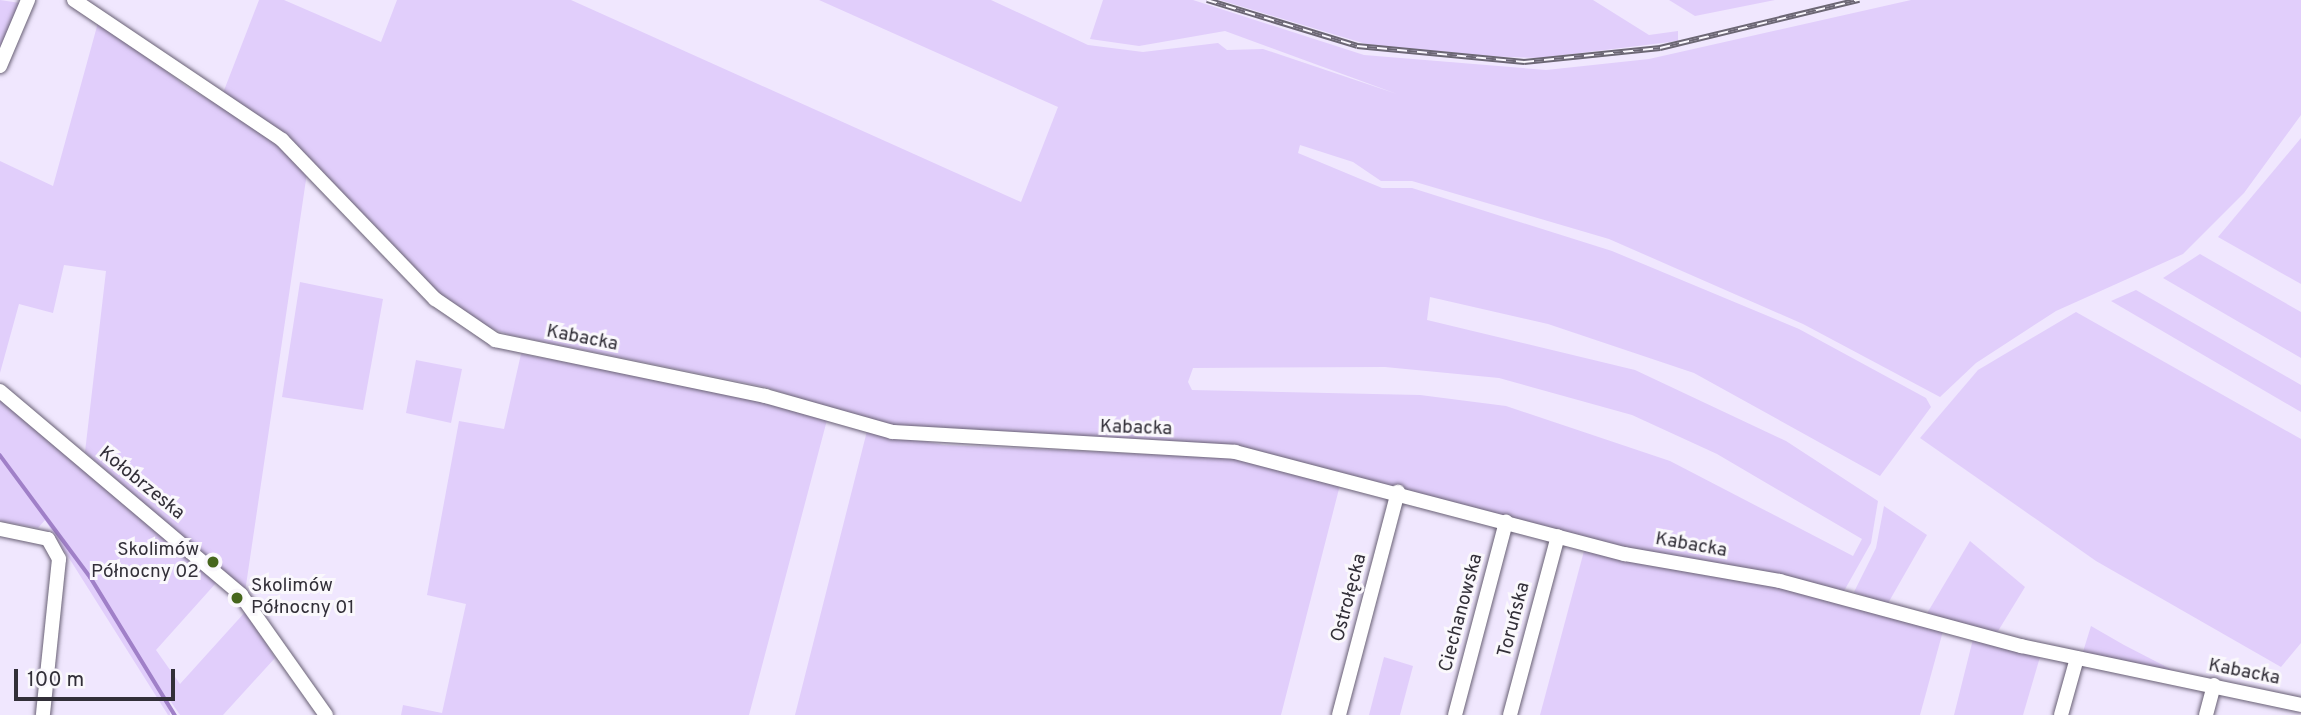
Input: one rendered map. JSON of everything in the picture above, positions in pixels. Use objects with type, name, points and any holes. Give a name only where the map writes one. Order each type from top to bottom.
[{"type":"street","points":[[0,66],[28,0]]},
{"type":"street","name":"Kabacka","points":[[74,0],[282,139],[435,299],[495,340],[765,396],[892,432],[1235,452],[1398,492],[1558,536],[1780,581],[2077,659],[2301,705]]},
{"type":"street","name":"Kołobrzeska","points":[[0,391],[241,595],[326,715]]},
{"type":"street","name":"Ostrołęcka","points":[[1339,715],[1398,492]]},
{"type":"street","name":"Ciechanowska","points":[[1455,715],[1506,522]]},
{"type":"street","points":[[0,529],[42,537],[56,549],[43,715]]},
{"type":"street","name":"Toruńska","points":[[1510,715],[1558,536]]},
{"type":"street","points":[[2062,715],[2077,659]]},
{"type":"street","points":[[2206,715],[2214,685]]},
{"type":"shaded area","points":[[0,0],[20,3],[0,50]]},
{"type":"shaded area","points":[[259,0],[284,0],[381,42],[397,0],[571,0],[1021,202],[1058,107],[819,0],[991,0],[1088,45],[1143,52],[1218,43],[1227,50],[1263,49],[1397,94],[1225,31],[1139,46],[1090,39],[1103,0],[1193,0],[1364,55],[1546,70],[1649,59],[1911,0],[2301,0],[2301,115],[2244,193],[2183,254],[2056,311],[1976,363],[1940,397],[1803,324],[1609,239],[1412,181],[1381,181],[1353,162],[1300,145],[1298,153],[1382,188],[1412,188],[1612,251],[1799,329],[1926,398],[1931,407],[1880,476],[1694,373],[1548,324],[1430,297],[1427,320],[1635,370],[1786,441],[1878,501],[1871,543],[1844,591],[1664,557],[1238,448],[947,433],[874,423],[765,387],[510,335],[473,322],[443,299],[293,142],[223,93]],"holes":[[[1385,367],[1499,378],[1632,415],[1717,454],[1862,539],[1853,556],[1670,461],[1506,406],[1420,395],[1192,390],[1188,382],[1193,368]]]},
{"type":"shaded area","points":[[1220,0],[1593,0],[1649,35],[1678,31],[1678,41],[1540,58],[1448,55],[1366,44]]},
{"type":"shaded area","points":[[1669,0],[1775,0],[1695,16]]},
{"type":"shaded area","points":[[99,19],[188,88],[255,125],[307,173],[245,592],[85,452],[106,271],[64,265],[53,313],[19,304],[0,373],[0,161],[53,186]]},
{"type":"shaded area","points":[[2301,138],[2301,284],[2218,237]]},
{"type":"shaded area","points":[[2200,254],[2301,312],[2301,358],[2163,278]]},
{"type":"shaded area","points":[[300,282],[383,299],[363,410],[282,397]]},
{"type":"shaded area","points":[[2136,290],[2301,385],[2301,412],[2111,301]]},
{"type":"shaded area","points":[[2076,312],[2301,439],[2301,643],[2281,667],[2096,561],[1920,438],[1978,370]]},
{"type":"shaded area","points":[[521,354],[703,387],[827,420],[749,715],[401,715],[403,705],[442,713],[466,604],[427,595],[459,421],[504,429]]},
{"type":"shaded area","points":[[416,360],[462,369],[451,423],[406,413]]},
{"type":"shaded area","points":[[0,397],[216,583],[156,650],[180,684],[246,611],[275,658],[223,715],[180,715],[169,699],[168,715],[45,520],[38,528],[0,521]]},
{"type":"shaded area","points":[[867,431],[944,445],[1236,458],[1340,485],[1281,715],[795,715]]},
{"type":"shaded area","points":[[1884,506],[1927,535],[1887,605],[1854,592],[1876,548]]},
{"type":"shaded area","points":[[1970,541],[2025,587],[1995,636],[1926,615]]},
{"type":"shaded area","points":[[1584,551],[1767,584],[1943,631],[1920,715],[1540,715]]},
{"type":"shaded area","points":[[2091,626],[2124,645],[2186,677],[2082,655]]},
{"type":"shaded area","points":[[1973,639],[2040,657],[2023,715],[1954,715]]},
{"type":"shaded area","points":[[1384,657],[1413,666],[1400,715],[1369,715]]},
{"type":"waterway","points":[[0,455],[91,578],[175,715]]},
{"type":"railway","points":[[1207,0],[1357,46],[1524,62],[1660,48],[1859,0]]},
{"type":"place","name":"Skolimów Północny 02","points":[[213,562]]},
{"type":"place","name":"Skolimów Północny 01","points":[[237,598]]}]
